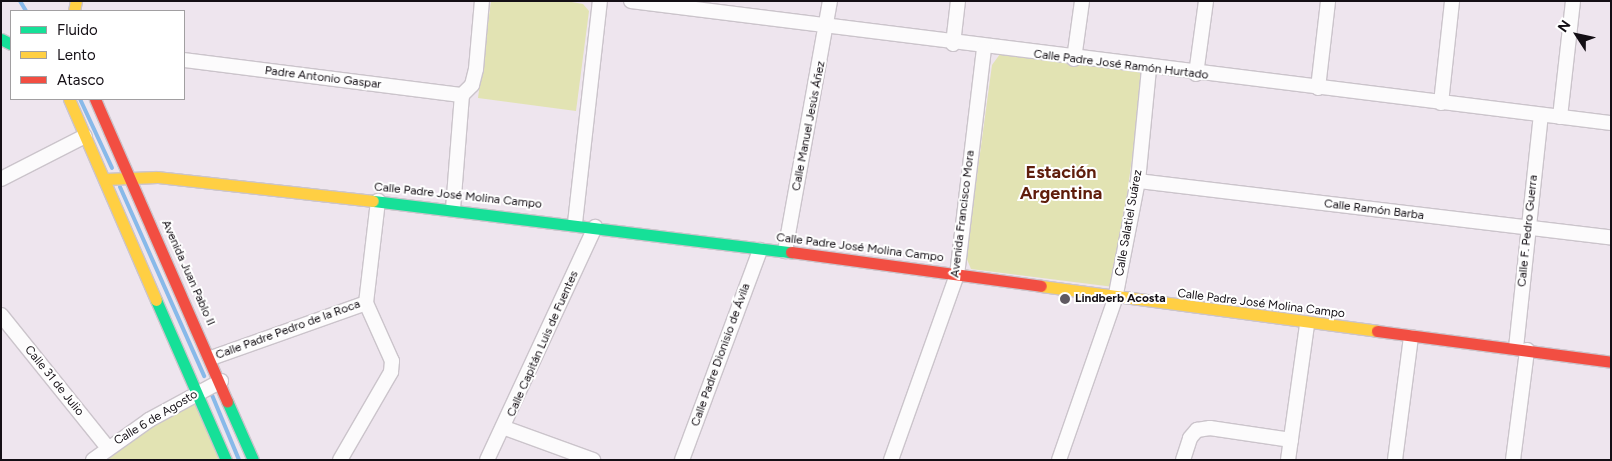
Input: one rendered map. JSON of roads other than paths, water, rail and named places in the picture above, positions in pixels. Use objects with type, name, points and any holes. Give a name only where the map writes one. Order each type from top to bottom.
[{"type":"street","points":[[453,210],[462,96],[472,85],[476,69],[482,1]]},
{"type":"street","points":[[575,223],[600,1]]},
{"type":"street","name":"Calle Padre José Ramón Hurtado","points":[[631,1],[713,7],[828,27],[953,44],[1611,123]]},
{"type":"street","name":"Calle Manuel Jesús Áñez","points":[[785,251],[828,27],[830,1]]},
{"type":"street","points":[[953,44],[958,1]]},
{"type":"street","points":[[1074,59],[1082,1]]},
{"type":"street","points":[[1196,74],[1206,1]]},
{"type":"street","points":[[1318,88],[1328,1]]},
{"type":"street","points":[[1441,103],[1452,1]]},
{"type":"street","points":[[1560,117],[1573,1]]},
{"type":"street","name":"Avenida Francisco Mora","points":[[891,460],[957,275],[984,48]]},
{"type":"street","name":"Padre Antonio Gaspar","points":[[185,60],[462,96]]},
{"type":"street","name":"Calle Salatiel Suárez","points":[[1059,460],[1115,299],[1138,181],[1149,68]]},
{"type":"street","points":[[69,100],[226,460]]},
{"type":"street","name":"Avenida Juan Pablo II","points":[[95,100],[211,358],[253,460]]},
{"type":"street","name":"Calle F. Pedro Guerra","points":[[1513,460],[1522,349],[1528,228],[1540,115]]},
{"type":"street","points":[[1,179],[85,136]]},
{"type":"street","name":"Calle Padre José Molina Campo","points":[[105,179],[131,180],[157,177],[575,223],[760,250],[785,251],[957,275],[1115,299],[1411,337],[1522,349],[1611,362]]},
{"type":"street","name":"Calle Ramón Barba","points":[[1138,181],[1611,238]]},
{"type":"street","points":[[340,460],[391,372],[392,361],[366,302],[378,201]]},
{"type":"street","name":"Calle Capitán Luis de Fuentes","points":[[487,460],[505,428],[595,227]]},
{"type":"street","name":"Calle Padre Dionisio de Ávila","points":[[682,460],[760,250]]},
{"type":"street","name":"Calle Padre Pedro de la Roca","points":[[211,358],[366,302]]},
{"type":"street","name":"Calle 31 de Julio","points":[[1,315],[107,447]]},
{"type":"street","points":[[1288,460],[1307,324]]},
{"type":"street","points":[[1395,460],[1411,337]]},
{"type":"street","name":"Calle 6 de Agosto","points":[[94,460],[107,447],[197,393],[221,381]]},
{"type":"street","points":[[505,428],[593,460]]},
{"type":"street","points":[[1183,460],[1190,438],[1197,430],[1210,428],[1291,440]]},
{"type":"waterway","points":[[20,1],[25,10]]},
{"type":"waterway","points":[[80,100],[112,168]]},
{"type":"waterway","points":[[120,187],[204,376]]},
{"type":"waterway","points":[[212,395],[239,460]]},
{"type":"place","name":"Lindberb Acosta","points":[[1065,299]]},
{"type":"district","name":"Estación Argentina","points":[[1061,183]]}]
